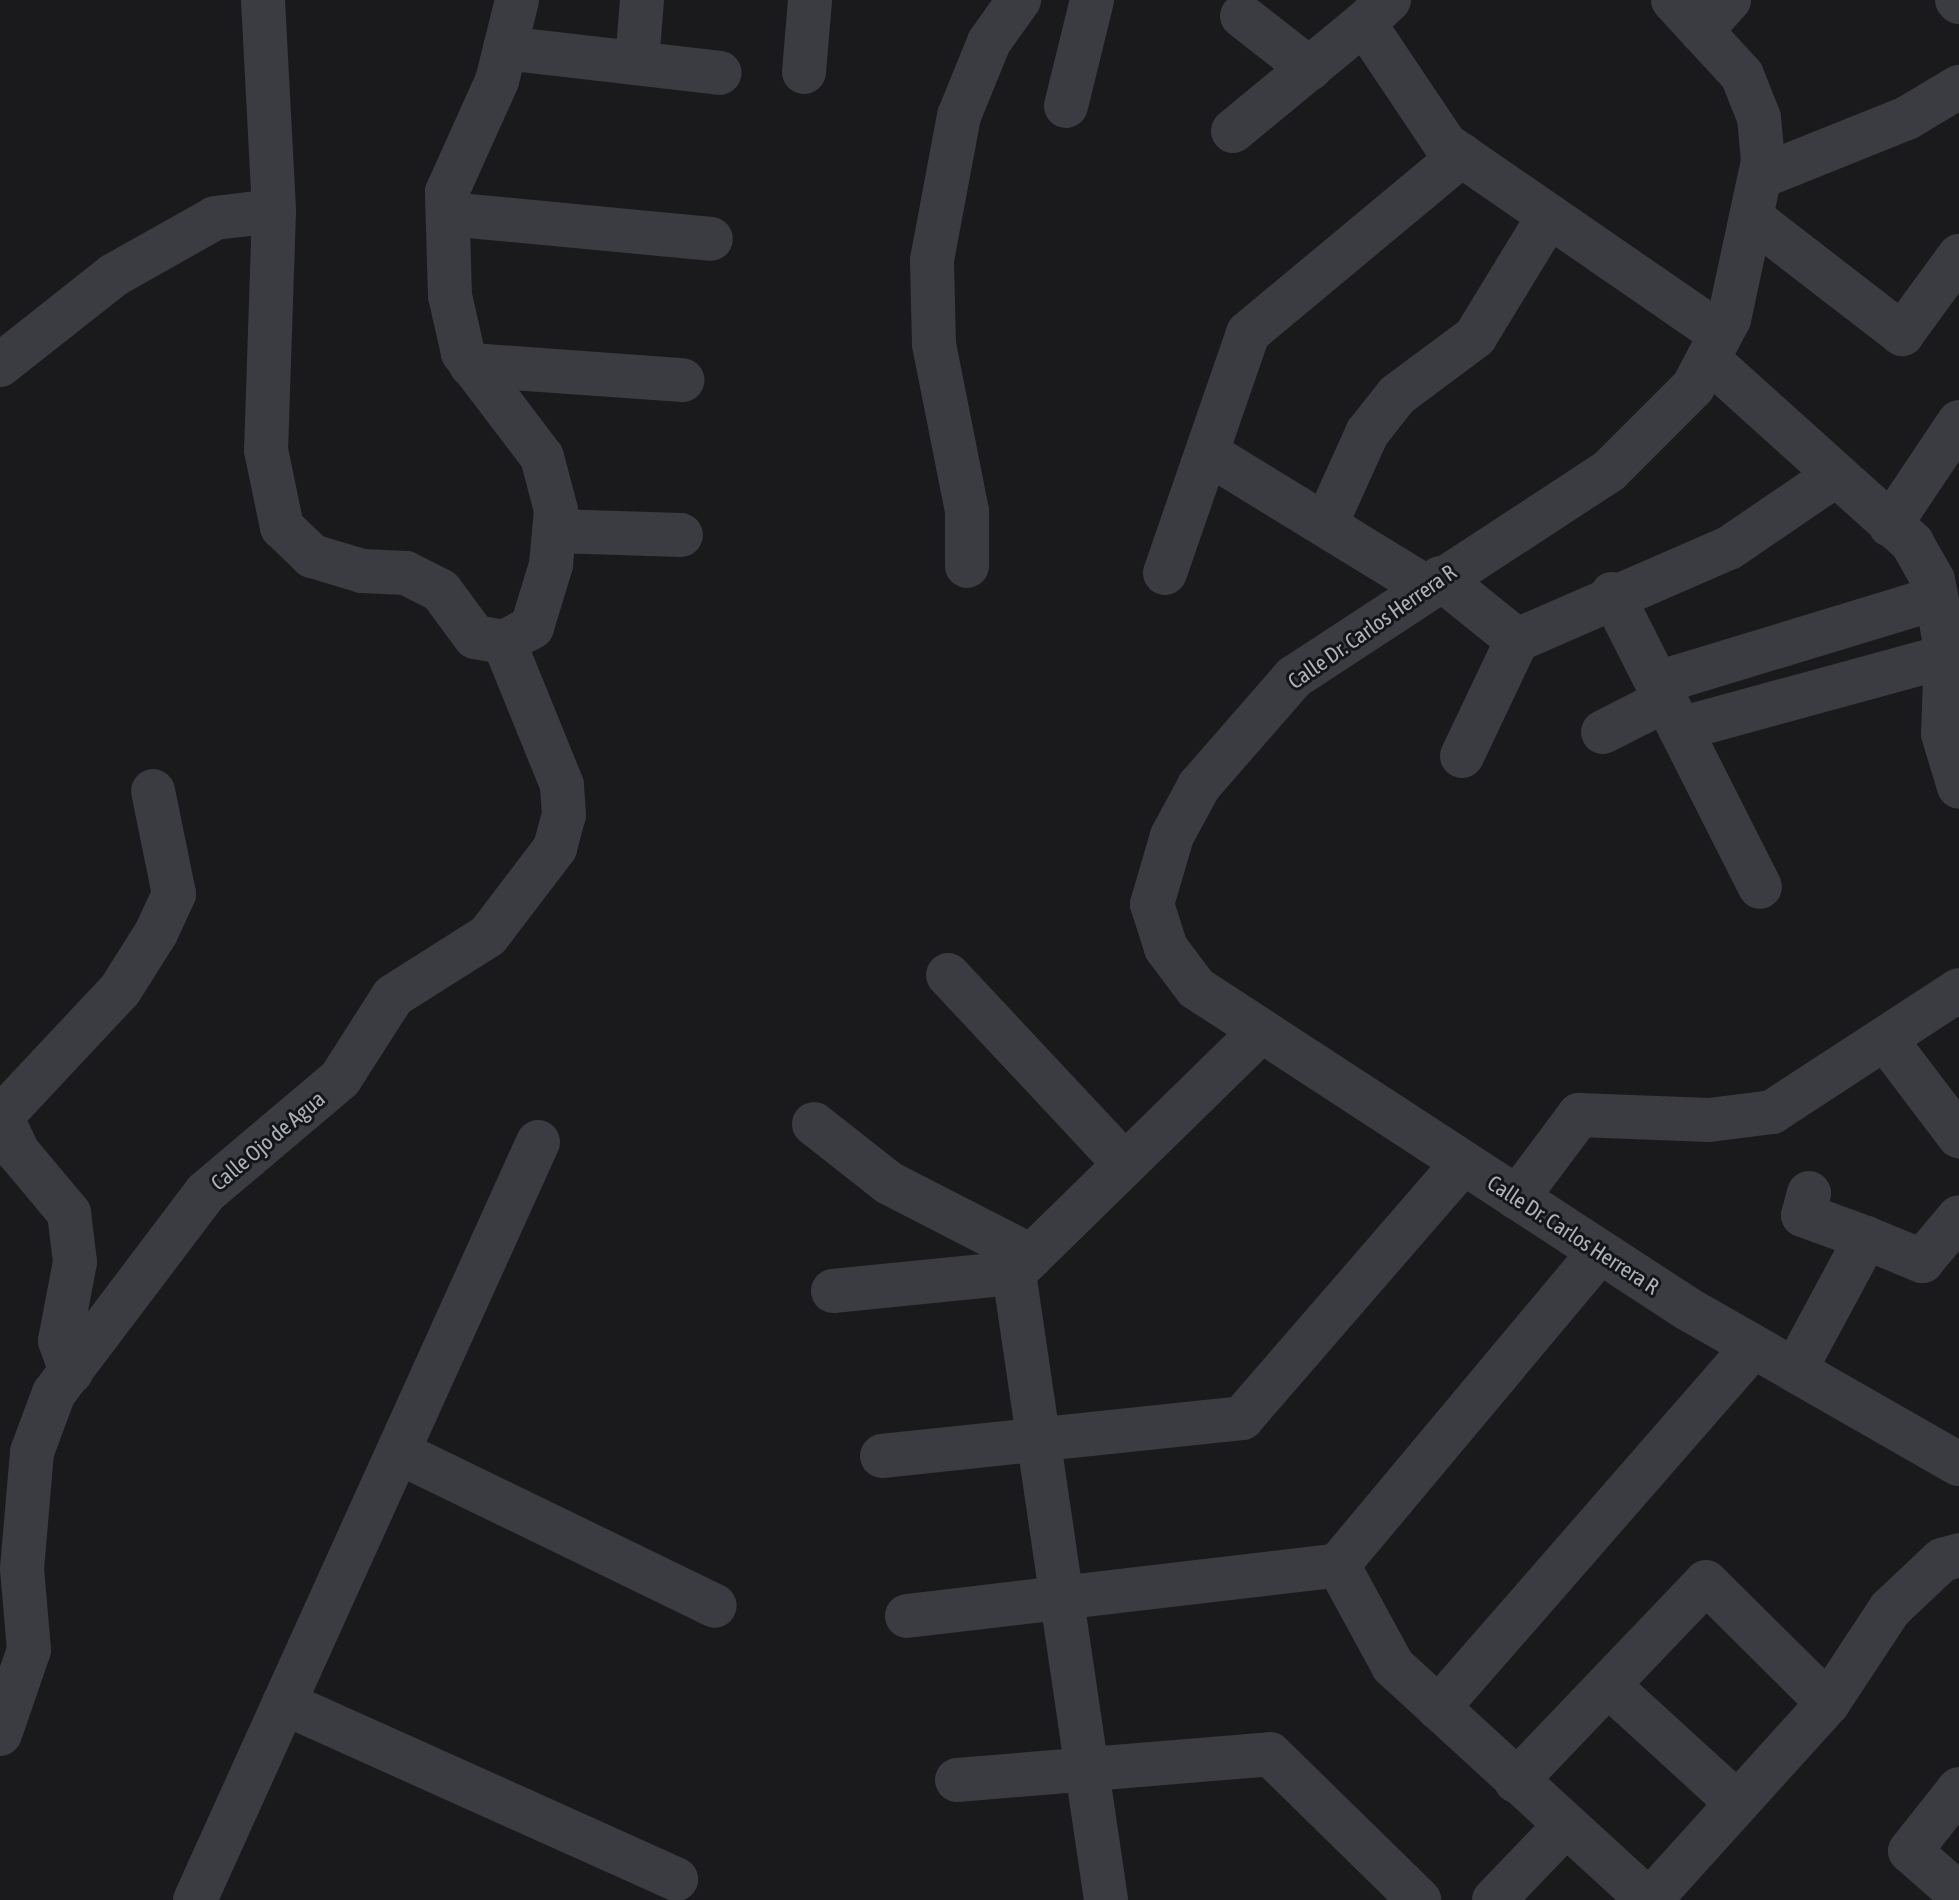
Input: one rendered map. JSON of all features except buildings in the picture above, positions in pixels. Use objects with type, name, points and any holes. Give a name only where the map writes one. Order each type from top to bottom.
[{"type":"street","points":[[263,0],[274,211],[266,450],[282,527],[312,556],[362,571],[406,573],[441,591],[475,637],[504,642],[532,627],[554,531],[542,457],[471,365],[450,296],[447,192],[505,48],[517,0]]},
{"type":"street","points":[[637,63],[642,0]]},
{"type":"street","points":[[804,72],[810,0]]},
{"type":"street","points":[[967,566],[967,511],[934,344],[932,260],[959,116],[984,51],[1019,0]]},
{"type":"street","points":[[1066,106],[1092,0]]},
{"type":"street","name":"Calle Dr. Carlos Herrera R","points":[[1701,10],[1742,75],[1759,118],[1756,198],[1714,347],[1693,387],[1609,471],[1433,583],[1294,677],[1223,752],[1172,836],[1152,904],[1166,948],[1196,988],[1600,1252],[1753,1347],[1959,1464]]},
{"type":"street","points":[[1233,131],[1376,12],[1445,144],[1549,216],[1714,347],[1833,477],[1912,543],[1936,598],[1946,656],[1959,787]]},
{"type":"street","points":[[1242,16],[1310,69]]},
{"type":"street","points":[[505,48],[720,73]]},
{"type":"street","points":[[1959,87],[1756,198],[1902,334],[1959,256]]},
{"type":"street","points":[[1165,573],[1209,454],[1248,333],[1462,155]]},
{"type":"street","points":[[0,365],[114,275],[215,218],[274,211]]},
{"type":"street","points":[[448,214],[711,239]]},
{"type":"street","points":[[1326,524],[1367,433],[1397,395],[1475,337],[1549,216]]},
{"type":"street","points":[[471,365],[682,380]]},
{"type":"street","points":[[1890,525],[1959,422]]},
{"type":"street","points":[[1209,454],[1433,583],[1517,640]]},
{"type":"street","points":[[1462,756],[1517,640],[1612,594],[1729,548],[1833,477]]},
{"type":"street","points":[[554,531],[681,535]]},
{"type":"street","points":[[1612,594],[1760,887]]},
{"type":"street","points":[[1603,732],[1936,598]]},
{"type":"street","name":"Calle Ojo de Agua","points":[[2,1724],[29,1650],[22,1569],[32,1452],[71,1372],[205,1193],[340,1079],[393,996],[488,936],[555,848],[564,815],[562,785],[504,642]]},
{"type":"street","points":[[1668,704],[1946,656]]},
{"type":"street","points":[[71,1372],[60,1341],[75,1262],[69,1213],[37,1179],[0,1116],[120,990],[162,920],[174,894],[153,791]]},
{"type":"street","points":[[948,975],[1125,1164]]},
{"type":"street","points":[[1517,1198],[1579,1115],[1709,1120],[1772,1112],[1959,990]]},
{"type":"street","points":[[833,1291],[1023,1264],[1261,1031]]},
{"type":"street","points":[[1886,1040],[1957,1127]]},
{"type":"street","points":[[814,1124],[902,1191],[1023,1264]]},
{"type":"street","points":[[195,1900],[538,1142]]},
{"type":"street","points":[[882,1456],[1242,1418],[1463,1163]]},
{"type":"street","points":[[1809,1193],[1803,1215],[1922,1261],[1959,1217]]},
{"type":"street","points":[[1795,1370],[1866,1238]]},
{"type":"street","points":[[907,1616],[1338,1565],[1600,1252]]},
{"type":"street","points":[[1023,1264],[1039,1439],[1106,1900]]},
{"type":"street","points":[[1438,1708],[1753,1347]]},
{"type":"street","points":[[398,1452],[715,1606]]},
{"type":"street","points":[[1338,1565],[1393,1666],[1649,1900],[1828,1703],[1890,1609],[1942,1560],[1959,1555]]},
{"type":"street","points":[[1516,1781],[1706,1582],[1828,1703]]},
{"type":"street","points":[[1608,1685],[1736,1802]]},
{"type":"street","points":[[284,1703],[676,1879]]},
{"type":"street","points":[[957,1780],[1270,1754],[1419,1900]]},
{"type":"street","points":[[1959,1789],[1910,1851],[1959,1894]]},
{"type":"street","points":[[1494,1900],[1565,1826]]}]
